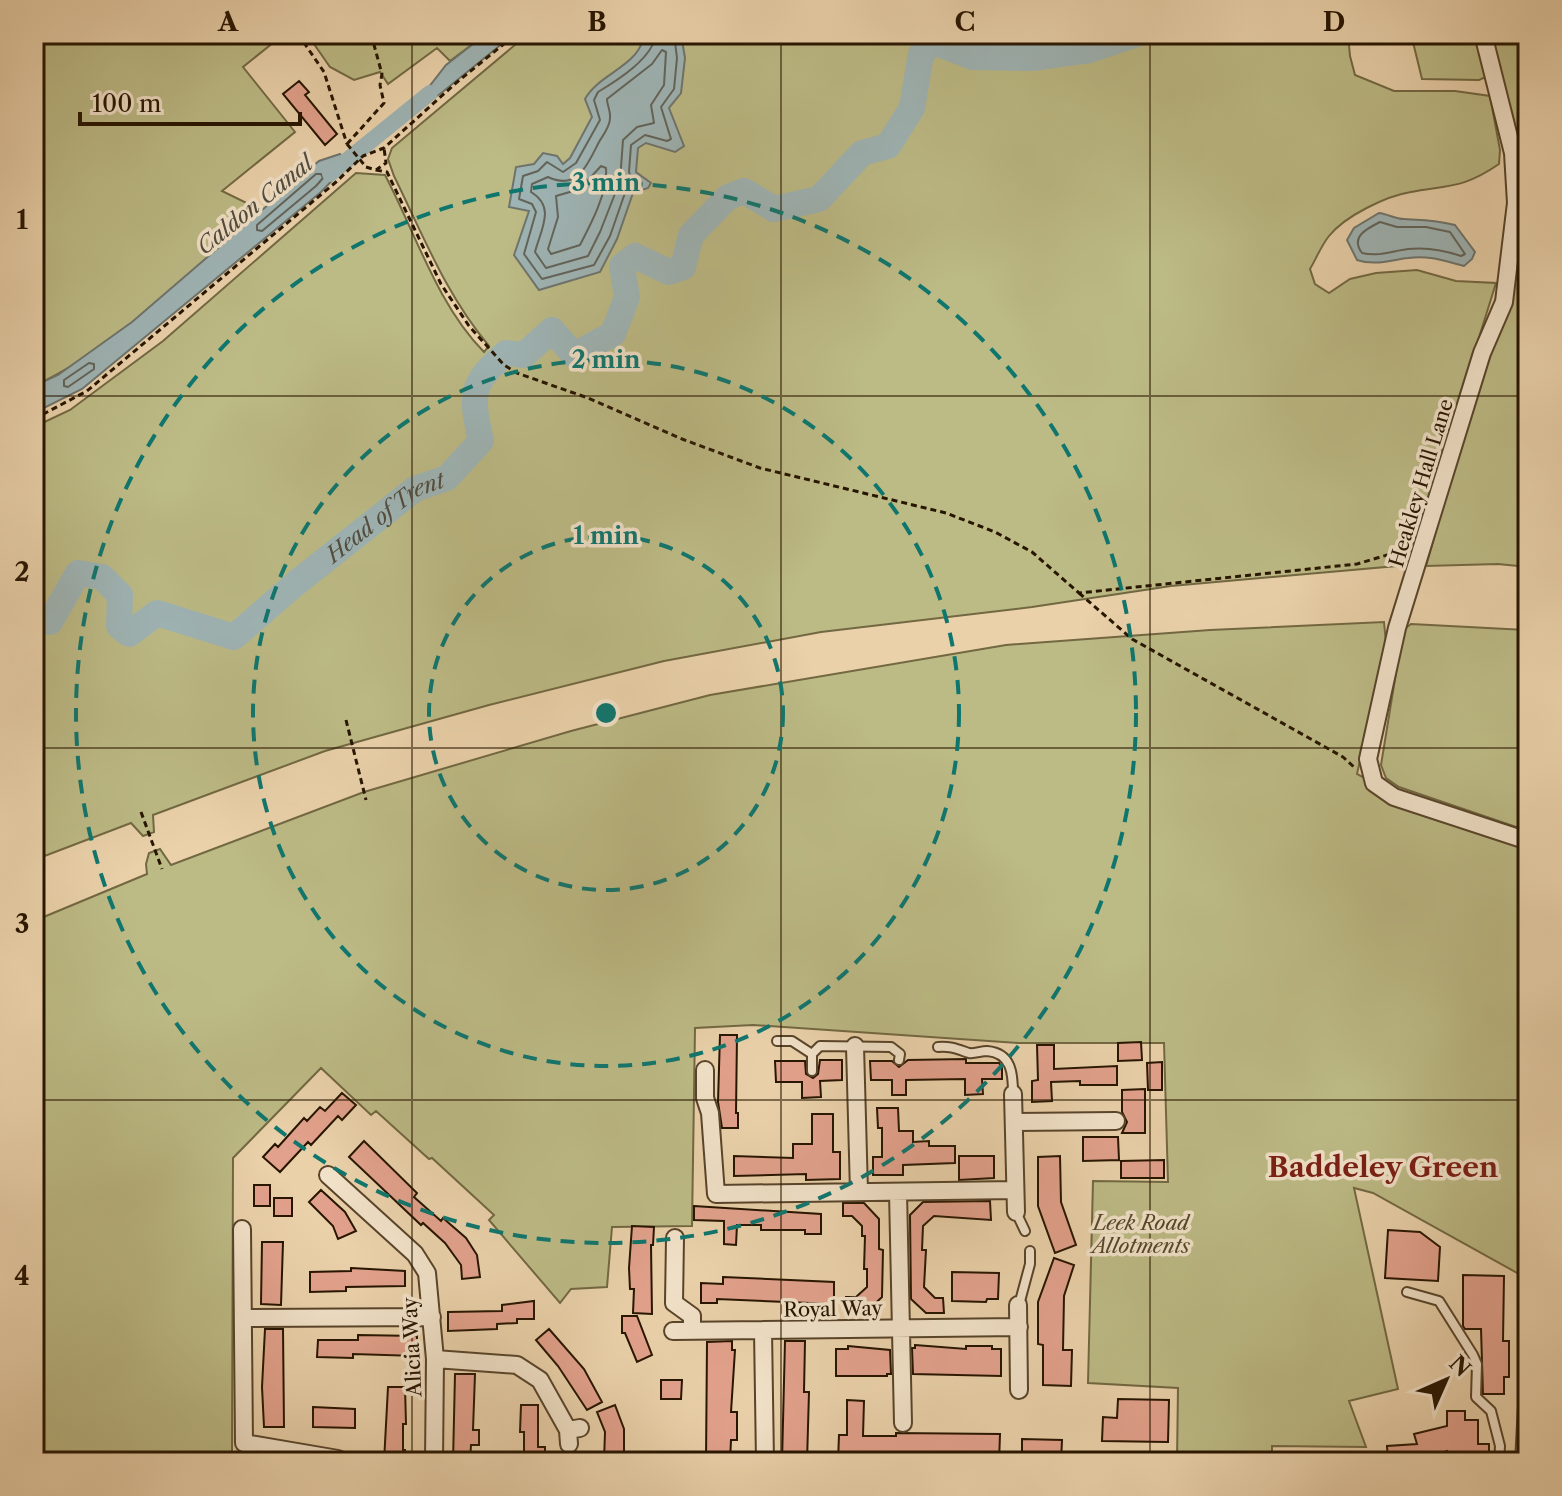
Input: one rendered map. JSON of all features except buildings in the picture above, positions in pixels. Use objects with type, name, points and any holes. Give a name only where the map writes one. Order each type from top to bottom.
[{"type":"street","name":"Heakley Hall Lane","points":[[1374,780],[1368,759],[1397,628],[1482,353],[1504,302],[1516,203],[1513,153],[1483,34]]},
{"type":"street","points":[[1374,780],[1394,797],[1528,841]]},
{"type":"street","points":[[855,1046],[859,1192]]},
{"type":"street","points":[[705,1070],[705,1098],[710,1113],[716,1194],[1015,1190]]},
{"type":"street","points":[[1013,1094],[1016,1212]]},
{"type":"street","points":[[1014,1122],[1116,1121]]},
{"type":"street","name":"Alicia Way","points":[[328,1175],[415,1254],[427,1273],[435,1359],[434,1462]]},
{"type":"street","name":"Royal Way","points":[[765,1462],[763,1330],[899,1328],[898,1192]]},
{"type":"street","points":[[242,1229],[244,1443],[338,1459]]},
{"type":"street","points":[[675,1238],[674,1303],[692,1323]]},
{"type":"street","points":[[1018,1305],[1019,1390]]},
{"type":"street","points":[[244,1318],[432,1317]]},
{"type":"street","points":[[673,1331],[692,1323],[763,1330]]},
{"type":"street","points":[[903,1423],[899,1328],[1019,1327]]},
{"type":"street","points":[[435,1359],[517,1365],[540,1380],[572,1434]]},
{"type":"lane","points":[[777,1041],[792,1041],[812,1054]]},
{"type":"lane","points":[[812,1071],[812,1054],[820,1046],[891,1047],[900,1054],[899,1060]]},
{"type":"lane","points":[[938,1047],[955,1046],[971,1054],[999,1053],[1010,1066],[1013,1094]]},
{"type":"lane","points":[[1016,1212],[1025,1231]]},
{"type":"lane","points":[[1018,1305],[1030,1264],[1030,1251]]},
{"type":"lane","points":[[1407,1292],[1439,1301],[1473,1355],[1477,1364],[1476,1397],[1491,1411],[1500,1446],[1499,1462]]},
{"type":"lane","points":[[1520,1462],[1527,1330]]},
{"type":"path","points":[[298,34],[324,72],[347,144],[366,167],[387,172],[441,284],[469,326],[504,365],[760,468],[946,513],[995,532],[1032,552],[1132,639],[1343,757],[1374,780]]},
{"type":"path","points":[[347,144],[384,103],[380,85],[382,74],[371,34]]},
{"type":"path","points":[[34,419],[87,391],[336,182],[353,164],[363,156],[384,148],[516,34]]},
{"type":"path","points":[[376,170],[386,163],[384,148]]},
{"type":"path","points":[[1079,593],[1357,564],[1423,544]]},
{"type":"path","points":[[346,720],[366,800]]},
{"type":"path","points":[[141,812],[162,869]]},
{"type":"green space","points":[[34,34],[284,34],[243,67],[295,132],[222,191],[261,210],[125,329],[66,369],[34,386]]},
{"type":"green space","points":[[307,34],[486,34],[450,61],[437,48],[388,84],[380,72],[354,80],[330,67]]},
{"type":"green space","points":[[528,34],[1348,34],[1355,75],[1394,91],[1455,91],[1490,96],[1500,150],[1499,164],[1466,182],[1401,194],[1367,208],[1345,221],[1329,236],[1310,269],[1315,284],[1329,293],[1350,279],[1376,273],[1417,270],[1456,281],[1496,283],[1408,565],[1171,586],[1032,607],[821,632],[664,661],[325,751],[153,815],[154,832],[143,836],[131,823],[34,860],[34,427],[70,410],[163,341],[356,173],[385,175],[440,290],[484,352],[489,346],[448,285],[388,159],[392,148]]},
{"type":"green space","points":[[1411,34],[1479,34],[1486,77],[1479,80],[1422,79]]},
{"type":"green space","points":[[1490,34],[1528,34],[1528,567],[1498,564],[1426,566],[1480,378],[1511,298],[1520,250],[1523,170]]},
{"type":"green space","name":"Leek Road Allotments","points":[[1384,622],[1386,643],[1357,774],[1432,814],[1528,849],[1528,1279],[1373,1193],[1354,1188],[1398,1389],[1349,1401],[1366,1447],[1272,1446],[1272,1462],[1177,1462],[1178,1388],[1088,1383],[1093,1181],[1168,1182],[1164,1043],[1018,1043],[753,1025],[695,1028],[692,1226],[612,1227],[607,1287],[571,1289],[560,1303],[489,1220],[494,1215],[376,1111],[371,1115],[321,1068],[233,1158],[232,1453],[223,1462],[34,1462],[34,921],[147,874],[149,853],[160,849],[171,865],[364,792],[571,731],[710,695],[1006,645],[1210,630]]},
{"type":"green space","points":[[1411,624],[1528,630],[1528,831],[1399,787],[1386,778],[1381,765],[1403,630]]},
{"type":"water","points":[[486,34],[514,34],[440,94],[416,108],[412,104],[446,65]]},
{"type":"water","points":[[655,34],[681,34],[685,58],[681,93],[669,108],[684,146],[675,152],[646,143],[638,148],[636,172],[651,183],[648,188],[633,193],[617,239],[600,272],[539,290],[514,255],[529,211],[509,207],[516,167],[534,164],[543,153],[557,156],[563,164],[570,158],[592,117],[585,99],[598,83],[632,57],[643,40]]},
{"type":"water","points":[[340,154],[348,164],[321,192],[82,389],[34,413],[34,386],[58,375],[132,322],[319,161]]},
{"type":"water","points":[[1379,213],[1401,219],[1455,225],[1475,252],[1472,259],[1464,266],[1423,257],[1376,263],[1357,260],[1347,240],[1354,228]]},
{"type":"waterway","name":"Head of Trent","points":[[34,616],[41,615],[50,622],[78,573],[102,577],[120,595],[119,626],[129,634],[157,613],[234,637],[295,584],[415,489],[447,478],[481,441],[475,412],[476,392],[485,374],[506,353],[524,355],[552,330],[574,355],[613,334],[627,297],[622,266],[635,256],[669,272],[683,267],[691,235],[728,197],[744,191],[774,209],[819,199],[862,153],[888,146],[912,108],[921,54],[934,42],[973,57],[1032,58],[1090,50],[1137,34]]},
{"type":"waterway","name":"Caldon Canal","points":[[330,174],[430,93]]},
{"type":"district","name":"Baddeley Green","points":[[1383,1167]]}]
